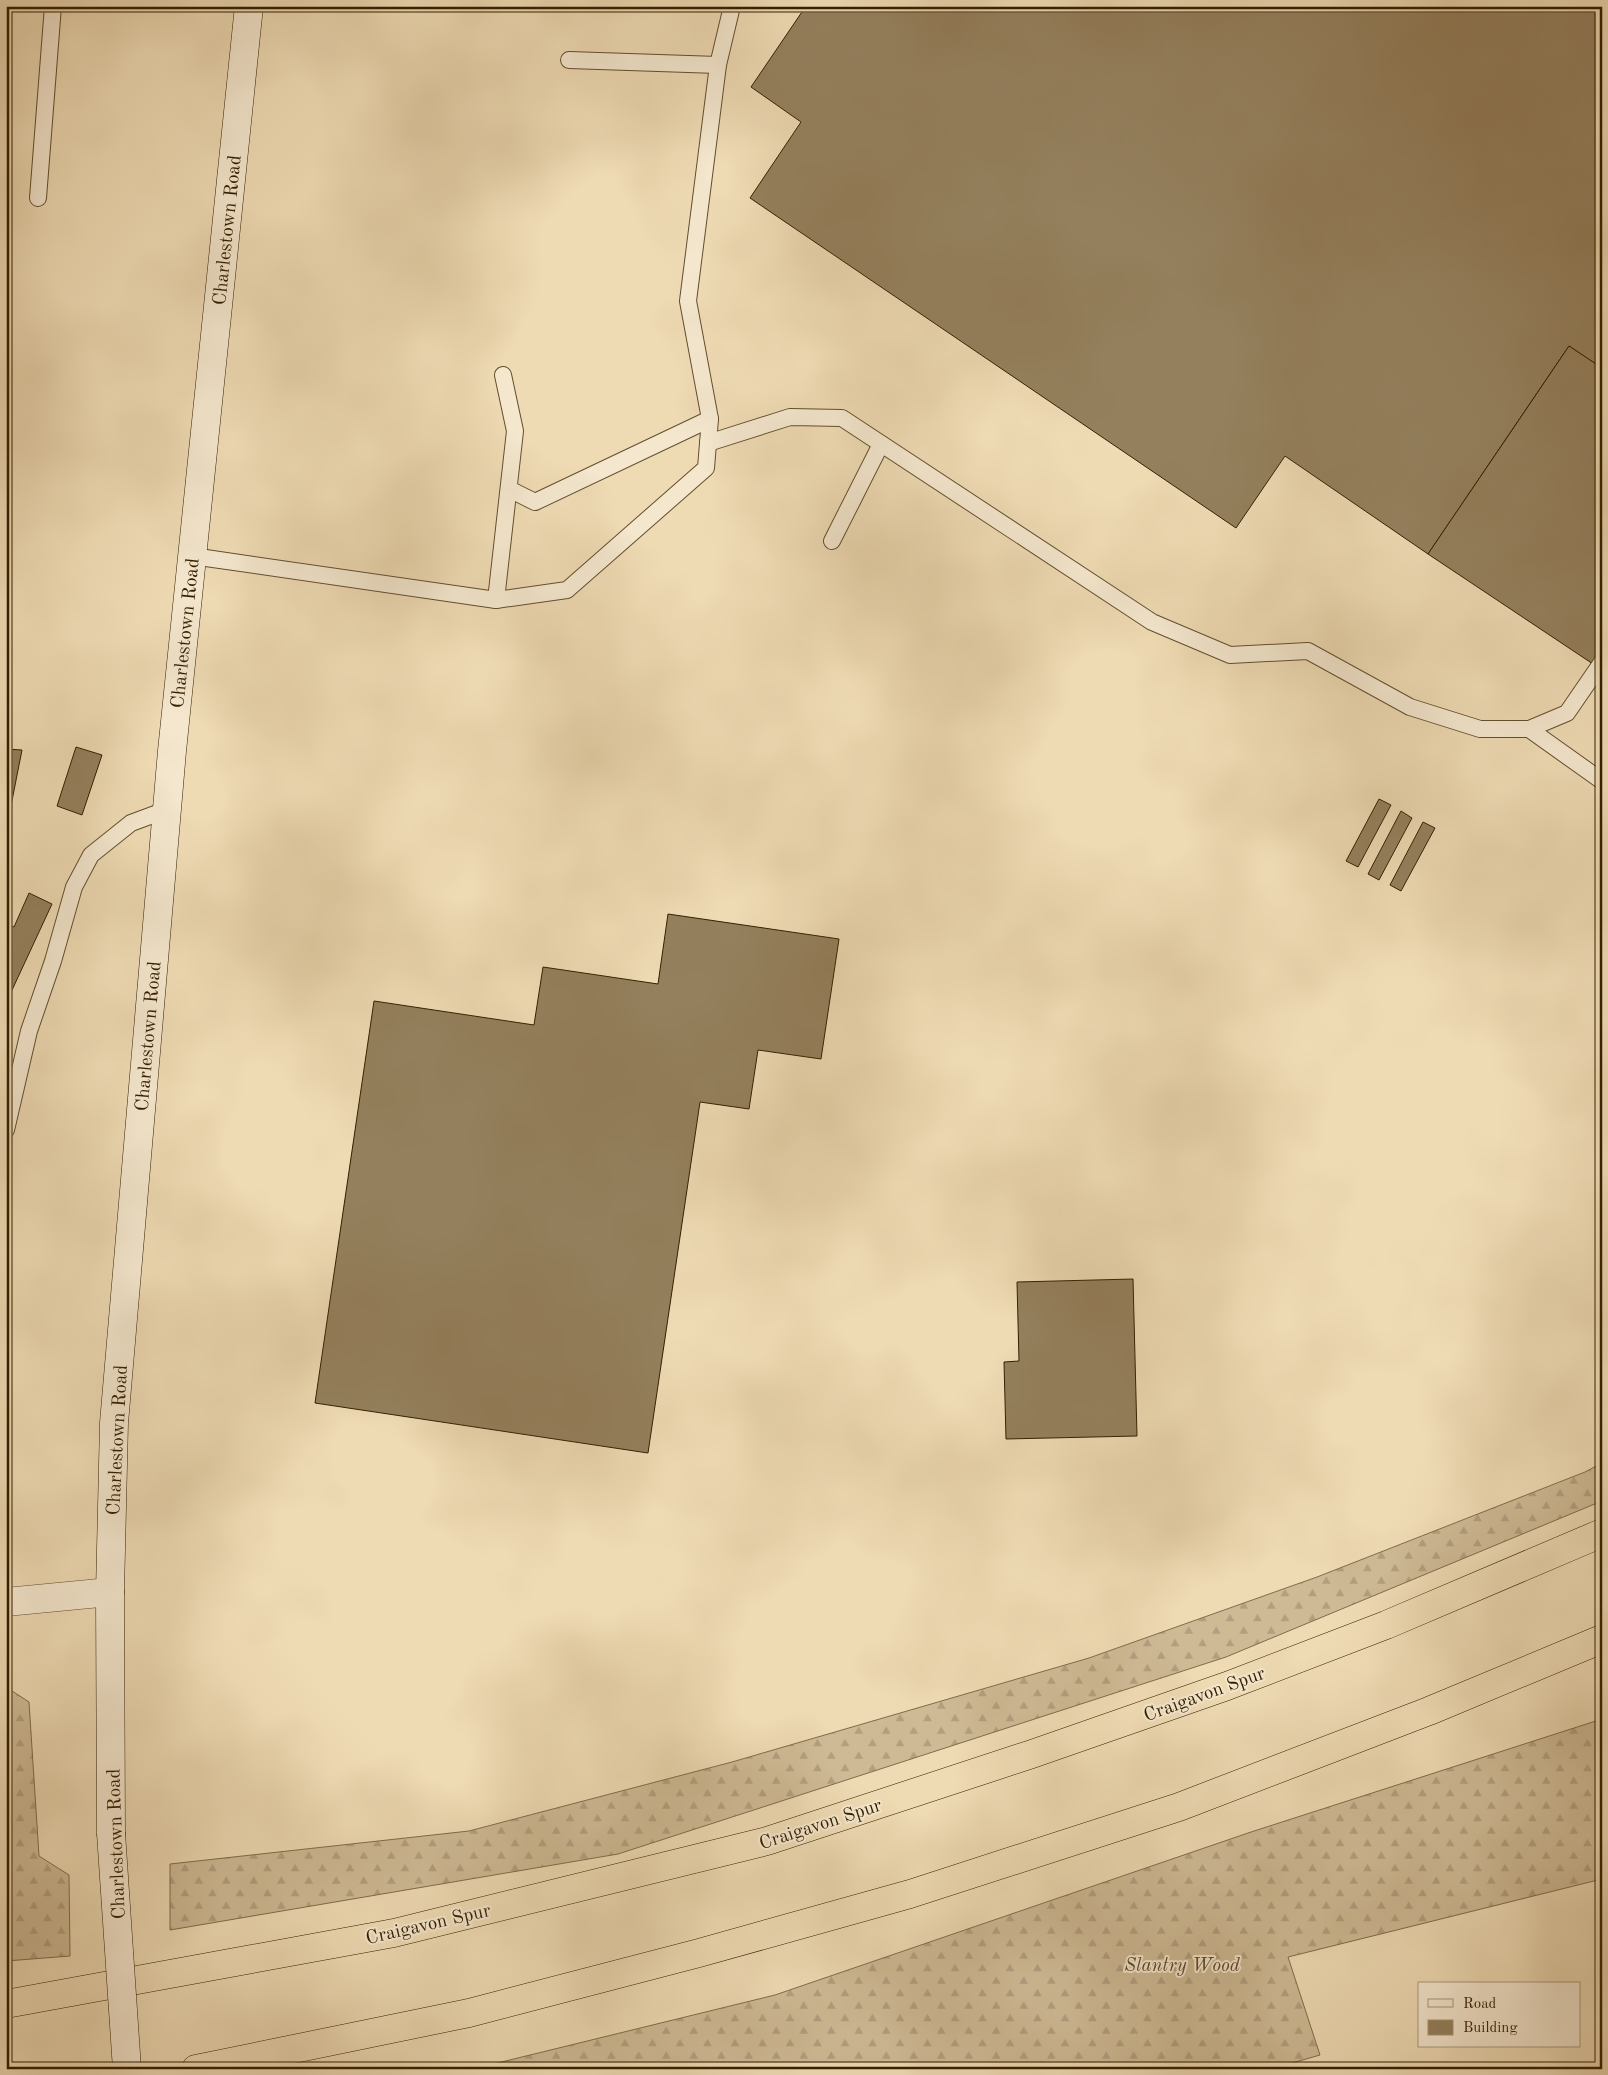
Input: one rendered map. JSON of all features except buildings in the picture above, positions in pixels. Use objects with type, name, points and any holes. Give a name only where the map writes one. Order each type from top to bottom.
[{"type":"highway","name":"Craigavon Spur","points":[[6,2004],[394,1933],[767,1841],[1032,1754],[1227,1686],[1386,1625],[1602,1533]]},
{"type":"highway","points":[[196,2069],[469,2013],[699,1954],[910,1894],[1179,1806],[1429,1711],[1602,1639]]},
{"type":"main road","name":"Charlestown Road","points":[[127,2069],[111,1833],[110,1592],[114,1423],[166,810],[249,6]]},
{"type":"main road","points":[[6,1602],[110,1592]]},
{"type":"lane","points":[[38,198],[52,6]]},
{"type":"lane","points":[[192,556],[496,600],[567,590],[706,468],[710,419],[688,301],[718,65],[732,6]]},
{"type":"lane","points":[[569,60],[718,65]]},
{"type":"lane","points":[[496,600],[515,431],[503,375]]},
{"type":"lane","points":[[708,443],[790,417],[842,418],[1152,622],[1230,655],[1308,651],[1410,707],[1480,729],[1529,730],[1567,713],[1602,662]]},
{"type":"lane","points":[[509,489],[535,502],[710,419]]},
{"type":"lane","points":[[832,541],[881,444]]},
{"type":"lane","points":[[1529,730],[1602,781]]},
{"type":"lane","points":[[6,1130],[29,1031],[53,961],[74,887],[91,855],[131,823],[166,810]]},
{"type":"green space","points":[[1602,1463],[1602,1501],[1226,1657],[618,1854],[170,1930],[170,1864],[469,1831],[732,1762],[1089,1658],[1317,1577],[1585,1472]]},
{"type":"green space","points":[[6,1687],[29,1702],[39,1856],[69,1875],[70,1956],[6,1961]]},
{"type":"green space","name":"Slantry Wood","points":[[1602,1719],[1602,1879],[1288,1957],[1320,2055],[1271,2069],[473,2069],[775,1995],[1251,1832]]}]
